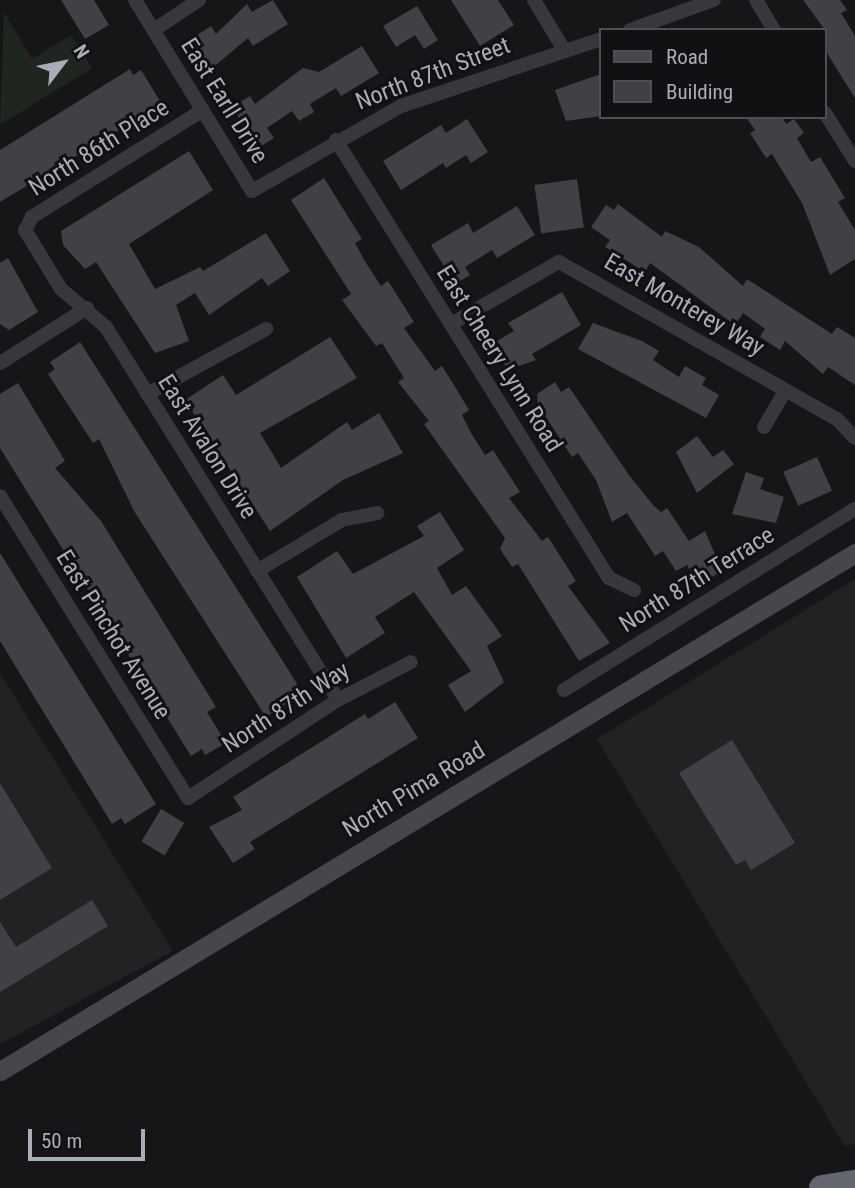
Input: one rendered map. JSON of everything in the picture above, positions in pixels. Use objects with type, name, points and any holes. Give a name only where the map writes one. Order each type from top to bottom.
[{"type":"highway","points":[[822,1188],[855,1183]]},
{"type":"main road","name":"North Pima Road","points":[[0,1070],[855,553]]},
{"type":"street","name":"East Earll Drive","points":[[135,0],[253,191]]},
{"type":"street","points":[[154,30],[200,0]]},
{"type":"street","points":[[534,0],[564,50]]},
{"type":"street","points":[[636,28],[714,0]]},
{"type":"street","points":[[756,0],[773,28]]},
{"type":"street","name":"North 87th Street","points":[[253,191],[336,140],[401,106],[600,38]]},
{"type":"street","name":"North 86th Place","points":[[25,230],[32,217],[203,110]]},
{"type":"street","points":[[827,116],[855,161]]},
{"type":"street","name":"East Cheery Lynn Road","points":[[336,140],[609,578],[634,590]]},
{"type":"street","name":"East Avalon Drive","points":[[25,230],[61,289],[87,308],[148,394],[338,700]]},
{"type":"street","name":"East Monterey Way","points":[[450,324],[559,262],[837,419],[855,438]]},
{"type":"street","points":[[0,363],[87,308]]},
{"type":"street","points":[[148,394],[266,329]]},
{"type":"street","points":[[764,427],[785,391]]},
{"type":"street","name":"East Pinchot Avenue","points":[[0,496],[187,798]]},
{"type":"street","name":"North 87th Terrace","points":[[564,690],[855,509]]},
{"type":"street","points":[[257,572],[342,520],[377,513]]},
{"type":"street","name":"North 87th Way","points":[[187,798],[338,700],[411,662]]},
{"type":"shaded area","points":[[4,12],[32,59],[71,35],[92,68],[0,125]]},
{"type":"shaded area","points":[[855,579],[855,1144],[845,1146],[597,739]]},
{"type":"shaded area","points":[[0,673],[173,951],[0,1044]]},
{"type":"building","points":[[61,0],[94,0],[109,25],[85,39]]},
{"type":"building","points":[[273,0],[288,24],[253,46],[248,38],[211,69],[191,39],[211,26],[216,34],[247,4],[252,12]]},
{"type":"building","points":[[451,0],[498,0],[514,25],[480,46]]},
{"type":"building","points":[[803,0],[840,0],[847,10],[841,13],[855,36],[855,98],[827,53],[827,28],[824,28]]},
{"type":"building","points":[[417,6],[438,40],[424,49],[415,35],[396,47],[383,26]]},
{"type":"building","points":[[362,46],[379,73],[341,96],[336,88],[310,104],[314,112],[299,121],[292,111],[267,128],[274,138],[258,148],[232,107],[250,96],[255,104],[303,68],[319,72]]},
{"type":"building","points":[[130,69],[133,75],[141,70],[160,101],[152,110],[0,202],[0,150]]},
{"type":"building","points":[[600,74],[600,116],[566,121],[555,90]]},
{"type":"building","points":[[467,119],[488,152],[471,163],[466,155],[446,168],[443,163],[401,190],[383,161],[441,125],[446,133]]},
{"type":"building","points":[[747,119],[783,119],[786,124],[794,119],[804,133],[797,138],[811,162],[820,157],[845,198],[838,202],[855,230],[855,259],[830,275],[802,203],[772,154],[766,158],[750,133],[755,130]]},
{"type":"building","points":[[189,151],[213,190],[129,244],[155,289],[200,267],[203,271],[266,233],[290,271],[268,286],[262,278],[209,315],[195,293],[176,305],[189,341],[155,353],[96,262],[85,269],[63,245],[61,231]]},
{"type":"building","points":[[324,178],[362,239],[355,243],[366,263],[381,286],[388,281],[414,322],[404,328],[435,371],[442,366],[469,410],[462,415],[471,433],[485,455],[493,450],[520,492],[509,498],[542,541],[548,537],[576,581],[568,586],[610,643],[579,661],[518,564],[512,567],[500,549],[505,538],[424,424],[429,421],[398,382],[404,378],[382,343],[376,346],[342,300],[351,294],[291,200]]},
{"type":"building","points":[[577,179],[584,228],[541,234],[534,185]]},
{"type":"building","points":[[618,204],[662,237],[665,231],[699,247],[743,286],[747,279],[832,334],[837,327],[855,338],[855,385],[828,367],[823,374],[785,341],[780,350],[760,337],[765,329],[743,313],[735,325],[650,263],[645,272],[605,247],[610,240],[591,227],[606,205],[614,210]]},
{"type":"building","points":[[517,206],[535,235],[497,258],[492,250],[465,267],[470,275],[455,284],[431,245],[468,223],[473,233]]},
{"type":"building","points":[[8,258],[38,312],[9,330],[0,324],[0,263]]},
{"type":"building","points":[[562,292],[581,325],[532,354],[536,360],[508,370],[492,344],[514,331],[508,323]]},
{"type":"building","points":[[593,323],[642,341],[659,351],[653,360],[679,377],[685,366],[706,378],[702,385],[719,395],[706,418],[578,349]]},
{"type":"building","points":[[330,337],[357,378],[260,433],[281,468],[347,422],[352,430],[379,413],[403,453],[343,480],[270,531],[185,400],[223,375],[236,395]]},
{"type":"building","points":[[80,342],[303,693],[266,717],[134,511],[99,439],[93,443],[48,374],[55,369],[50,362]]},
{"type":"building","points":[[555,382],[561,392],[569,387],[629,475],[661,512],[667,508],[689,541],[705,531],[722,571],[699,585],[687,565],[676,571],[663,551],[655,556],[627,513],[612,522],[596,480],[578,453],[572,457],[538,405],[537,394]]},
{"type":"building","points":[[18,383],[65,461],[55,468],[101,521],[216,707],[207,712],[226,743],[205,755],[202,749],[191,756],[0,448],[0,394]]},
{"type":"building","points":[[697,436],[713,457],[723,450],[734,464],[697,493],[676,452]]},
{"type":"building","points":[[817,457],[832,491],[798,506],[783,472]]},
{"type":"building","points":[[746,472],[764,478],[760,489],[784,497],[776,523],[732,514]]},
{"type":"building","points":[[440,512],[464,550],[437,568],[452,595],[466,586],[502,636],[487,646],[504,682],[465,712],[448,685],[471,671],[414,592],[375,617],[385,633],[346,658],[297,577],[337,551],[353,574],[424,536],[417,526]]},
{"type":"building","points":[[0,553],[156,804],[125,824],[121,818],[112,824],[0,641]]},
{"type":"building","points":[[395,702],[418,738],[250,842],[255,849],[233,863],[209,827],[242,810],[233,797],[365,714],[368,719]]},
{"type":"building","points":[[732,740],[795,843],[751,870],[745,860],[736,865],[679,773]]},
{"type":"building","points":[[0,783],[52,868],[0,900]]},
{"type":"building","points":[[161,809],[184,823],[165,855],[141,842]]},
{"type":"building","points":[[92,900],[108,926],[0,992],[0,922],[16,947]]}]
